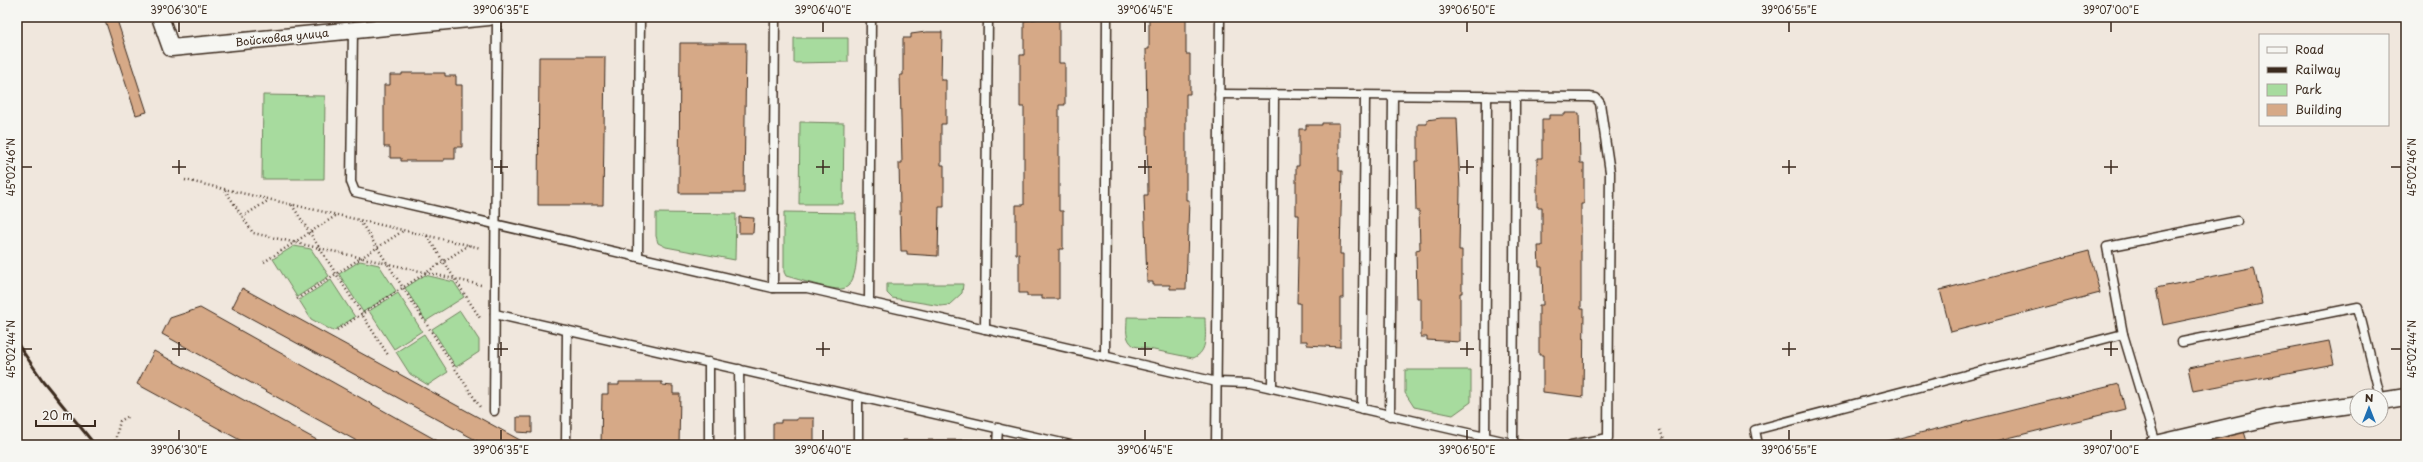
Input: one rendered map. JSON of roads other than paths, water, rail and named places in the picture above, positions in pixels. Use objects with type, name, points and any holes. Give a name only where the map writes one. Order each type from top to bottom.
[{"type":"street","name":"Войсковая улица","points":[[160,17],[170,48],[489,17]]},
{"type":"street","points":[[2389,399],[2406,397]]},
{"type":"street","points":[[2154,445],[2276,416],[2349,405]]},
{"type":"lane","points":[[494,411],[497,17]]},
{"type":"lane","points":[[638,257],[640,17]]},
{"type":"lane","points":[[773,288],[775,17]]},
{"type":"lane","points":[[869,302],[871,17]]},
{"type":"lane","points":[[985,329],[988,17]]},
{"type":"lane","points":[[1105,356],[1108,17]]},
{"type":"lane","points":[[1216,445],[1220,17]]},
{"type":"lane","points":[[352,30],[352,187],[355,192],[773,288],[806,288],[1217,382],[1250,383],[1362,409],[1485,441],[1516,444],[1515,97]]},
{"type":"lane","points":[[1219,94],[1596,98],[1602,108],[1610,172],[1608,438],[1571,445]]},
{"type":"lane","points":[[1272,388],[1274,95]]},
{"type":"lane","points":[[1362,409],[1365,96]]},
{"type":"lane","points":[[1390,416],[1393,96]]},
{"type":"lane","points":[[1485,441],[1487,96]]},
{"type":"lane","points":[[2154,445],[2123,334],[2107,248],[2237,221]]},
{"type":"lane","points":[[2182,342],[2358,307],[2378,388]]},
{"type":"lane","points":[[495,314],[1071,445]]},
{"type":"lane","points":[[566,443],[567,330]]},
{"type":"lane","points":[[1758,445],[1755,430],[2123,334]]},
{"type":"lane","points":[[709,362],[709,445]]},
{"type":"lane","points":[[739,370],[740,445]]},
{"type":"lane","points":[[858,397],[858,445]]},
{"type":"lane","points":[[998,428],[998,445]]},
{"type":"lane","points":[[1030,436],[1030,445]]},
{"type":"railway","points":[[17,343],[43,381],[95,445]]}]
